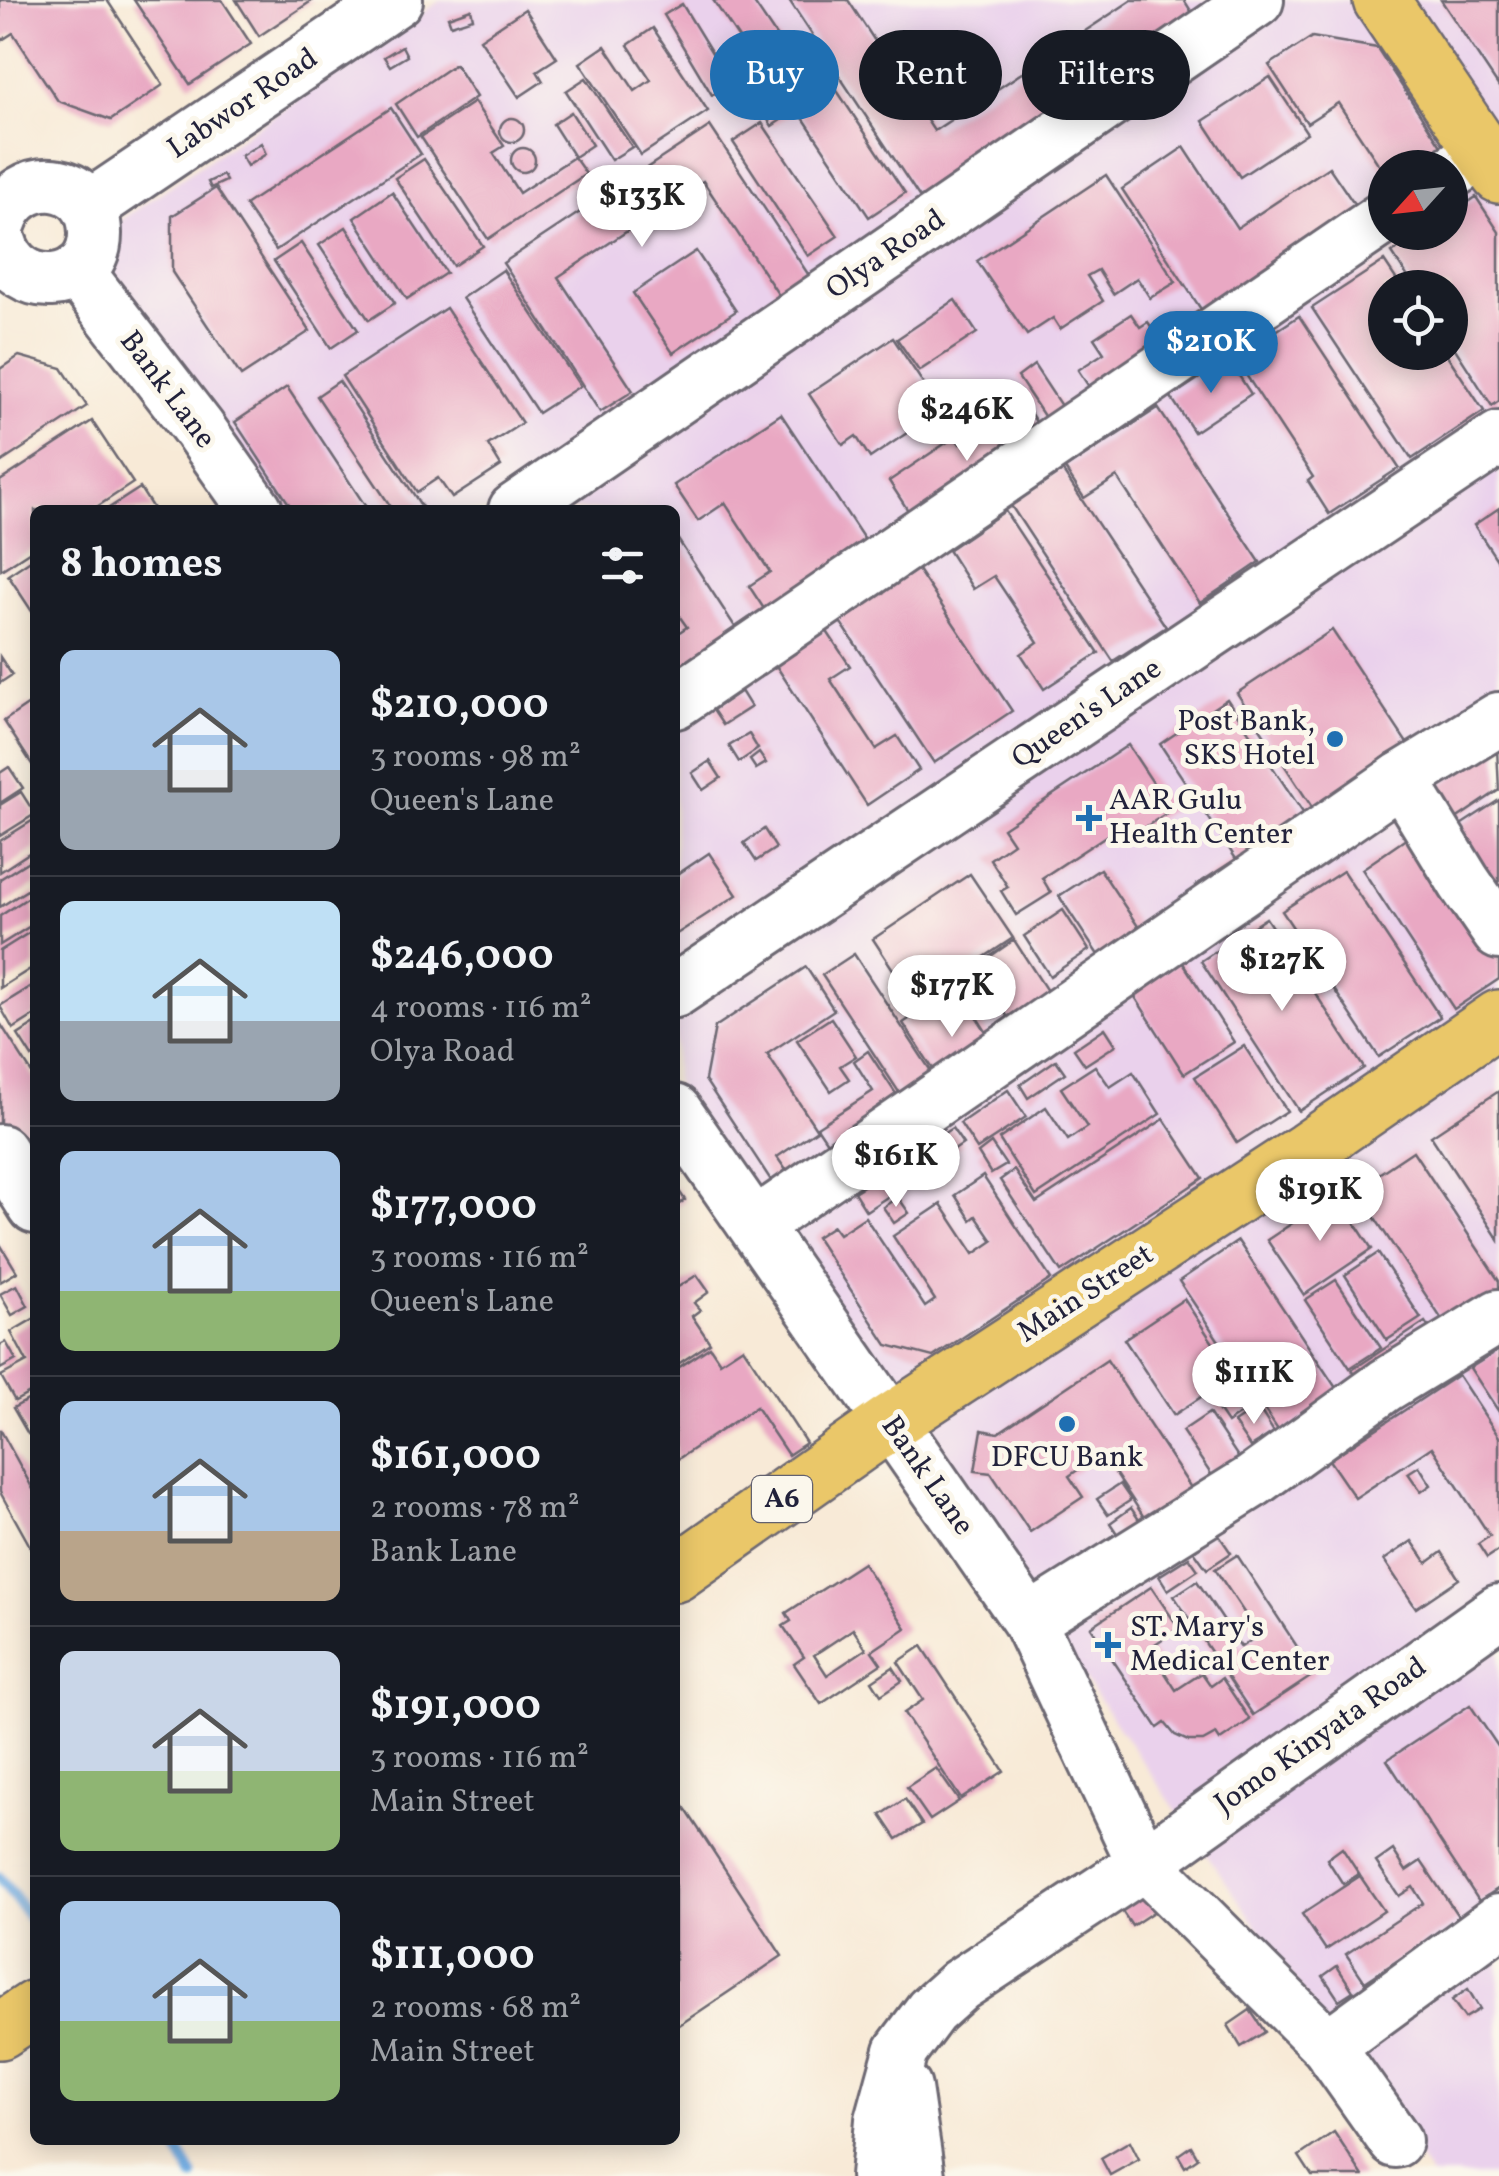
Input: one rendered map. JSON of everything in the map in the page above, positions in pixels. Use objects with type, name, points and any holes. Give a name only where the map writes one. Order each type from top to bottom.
[{"type":"main road","points":[[1382,0],[1477,166]]},
{"type":"main road","name":"Main Street","points":[[680,1570],[890,1422],[1307,1150],[1499,1018]]},
{"type":"main road","points":[[0,2031],[30,2011]]},
{"type":"street","name":"Labwor Road","points":[[89,208],[396,0]]},
{"type":"street","name":"Olya Road","points":[[522,505],[1257,0]]},
{"type":"street","points":[[38,185],[61,186],[81,198],[94,218],[92,252],[78,271],[67,277],[45,281],[22,274],[6,220],[38,185]]},
{"type":"street","points":[[680,699],[1368,229]]},
{"type":"street","name":"Bank Lane","points":[[78,271],[252,505]]},
{"type":"street","name":"Queen's Lane","points":[[680,987],[1499,438]]},
{"type":"street","points":[[755,1224],[1402,779],[1499,719]]},
{"type":"street","points":[[1402,779],[1499,933]]},
{"type":"street","name":"Bank Lane","points":[[680,1118],[1029,1621],[1143,1862],[1328,2046],[1395,2142]]},
{"type":"street","points":[[0,1150],[30,1200]]},
{"type":"street","points":[[1029,1621],[1253,1481],[1386,1385],[1499,1316]]},
{"type":"street","name":"Jomo Kinyata Road","points":[[901,2052],[916,2027],[960,1985],[1143,1862],[1499,1611]]},
{"type":"street","points":[[1328,2046],[1499,1921]]},
{"type":"street","points":[[877,2176],[882,2120],[901,2052]]},
{"type":"street","points":[[901,2052],[918,2176]]},
{"type":"shaded area","points":[[441,0],[1499,0],[1499,2176],[1431,2176],[680,1098],[680,505],[267,505],[95,259],[108,229]]},
{"type":"building","points":[[0,0],[107,0],[163,85],[111,120],[58,101],[13,33],[2,40],[0,37]]},
{"type":"building","points":[[134,0],[222,0],[251,44],[190,84]]},
{"type":"building","points":[[236,0],[313,0],[259,36]]},
{"type":"building","points":[[713,0],[752,0],[772,30],[733,30]]},
{"type":"building","points":[[789,0],[848,0],[868,30],[859,30],[859,106],[839,76],[839,30],[809,30]]},
{"type":"building","points":[[1132,0],[1184,0],[1200,25],[1190,32],[1087,30]]},
{"type":"building","points":[[1441,0],[1499,0],[1499,87]]},
{"type":"building","points":[[682,4],[710,50],[710,92],[664,15]]},
{"type":"building","points":[[471,9],[473,18],[451,25],[448,17]]},
{"type":"building","points":[[525,9],[557,58],[537,71],[543,81],[519,97],[480,39]]},
{"type":"building","points":[[653,28],[708,111],[641,155],[580,63],[605,46],[635,91],[651,80],[628,45]]},
{"type":"building","points":[[1312,37],[1377,48],[1444,150],[1369,150],[1338,103],[1307,123],[1269,65]]},
{"type":"building","points":[[402,46],[407,56],[390,66],[384,57]]},
{"type":"building","points":[[455,64],[476,97],[417,137],[396,104]]},
{"type":"building","points":[[1022,73],[1022,120],[1057,120],[926,207],[868,120],[927,120],[934,131],[951,120],[1002,120],[1002,86]]},
{"type":"building","points":[[1270,77],[1307,133],[1240,177],[1203,121]]},
{"type":"building","points":[[586,78],[632,147],[611,160],[566,91]]},
{"type":"building","points":[[839,94],[905,193],[869,217],[805,120],[839,120]]},
{"type":"building","points":[[474,102],[504,146],[493,153],[519,193],[574,157],[586,174],[488,239],[421,137]]},
{"type":"building","points":[[391,108],[421,154],[276,250],[245,205]]},
{"type":"building","points":[[571,112],[592,145],[574,157],[553,124]]},
{"type":"building","points":[[512,118],[524,130],[512,142],[500,130]]},
{"type":"building","points":[[762,123],[838,236],[808,256],[733,142]]},
{"type":"building","points":[[710,126],[810,277],[780,297],[703,181],[558,277],[633,391],[600,412],[503,263]]},
{"type":"building","points":[[261,143],[266,154],[247,166],[241,156]]},
{"type":"building","points":[[1184,147],[1237,228],[1329,167],[1367,223],[1212,326],[1122,189]]},
{"type":"building","points":[[523,148],[535,160],[523,172],[511,160]]},
{"type":"building","points":[[424,159],[483,246],[453,266],[395,178]]},
{"type":"building","points":[[223,175],[226,181],[211,188],[208,182]]},
{"type":"building","points":[[1106,175],[1176,282],[1150,298],[1137,278],[1113,294],[1098,270],[1087,276],[1103,301],[1060,329],[1053,318],[1027,335],[977,261]]},
{"type":"building","points":[[216,188],[310,331],[241,376],[172,272],[172,216]]},
{"type":"building","points":[[392,192],[446,273],[407,299],[354,218]]},
{"type":"building","points":[[1476,197],[1499,232],[1499,401],[1492,406],[1468,369],[1468,270],[1403,270],[1392,253],[1468,250],[1468,203]]},
{"type":"building","points":[[346,227],[395,303],[369,320],[319,245]]},
{"type":"building","points":[[301,243],[358,330],[331,348],[274,261]]},
{"type":"building","points":[[696,251],[736,311],[673,353],[633,293]]},
{"type":"building","points":[[1384,261],[1390,270],[1370,270]]},
{"type":"building","points":[[503,270],[580,386],[538,413],[462,298]]},
{"type":"building","points":[[1368,271],[1368,370],[1457,370],[1484,411],[1412,459],[1312,308]]},
{"type":"building","points":[[955,300],[977,333],[919,371],[897,339]]},
{"type":"building","points":[[446,308],[522,423],[488,445],[501,466],[452,498],[438,478],[417,492],[342,376]]},
{"type":"building","points":[[1131,314],[1140,327],[1148,322],[1170,355],[1099,402],[1078,370],[1104,353],[1094,338]]},
{"type":"building","points":[[1299,316],[1399,468],[1329,514],[1308,481],[1313,477],[1235,358]]},
{"type":"building","points":[[893,338],[941,410],[870,458],[856,436],[843,445],[809,394]]},
{"type":"building","points":[[19,356],[62,368],[87,406],[0,463],[0,369]]},
{"type":"building","points":[[1228,359],[1251,394],[1194,432],[1171,397]]},
{"type":"building","points":[[1034,365],[1073,424],[1056,434],[1018,377]]},
{"type":"building","points":[[339,381],[421,505],[390,505],[317,396]]},
{"type":"building","points":[[287,387],[365,505],[290,505],[235,422]]},
{"type":"building","points":[[1023,402],[1048,440],[918,526],[889,481],[955,437],[960,444]]},
{"type":"building","points":[[1158,408],[1260,562],[1200,603],[1117,477],[1084,498],[1065,469]]},
{"type":"building","points":[[781,414],[876,557],[774,624],[749,586],[770,572],[725,503],[698,521],[674,485]]},
{"type":"building","points":[[92,421],[133,483],[100,505],[30,505],[30,551],[1,570],[0,481]]},
{"type":"building","points":[[1062,470],[1166,627],[1113,661],[1010,504]]},
{"type":"building","points":[[140,488],[151,505],[114,505]]},
{"type":"building","points":[[1499,508],[1499,563],[1474,525]]},
{"type":"building","points":[[1005,511],[1099,653],[1044,689],[1021,654],[1038,642],[994,576],[973,589],[948,550]]},
{"type":"building","points":[[680,543],[745,642],[687,681],[680,671],[680,632],[687,627],[680,617]]},
{"type":"building","points":[[30,560],[30,608],[8,575]]},
{"type":"building","points":[[916,567],[1012,711],[934,763],[838,618]]},
{"type":"building","points":[[826,630],[850,666],[830,679],[876,749],[897,736],[919,770],[867,805],[775,664]]},
{"type":"building","name":"Post Bank, SKS Hotel","points":[[1332,630],[1434,784],[1338,847],[1237,693]]},
{"type":"building","points":[[0,657],[12,675],[0,683]]},
{"type":"building","points":[[741,691],[751,707],[723,725],[713,710]]},
{"type":"building","points":[[1227,699],[1328,850],[1220,922],[1196,885],[1236,859],[1160,744]]},
{"type":"building","points":[[30,705],[30,761],[4,721]]},
{"type":"building","points":[[749,734],[758,749],[739,762],[729,746]]},
{"type":"building","name":"AAR Gulu Health Center","points":[[1128,745],[1171,810],[1129,838],[1121,826],[1042,878],[1051,893],[1016,915],[1001,891],[1008,887],[990,859],[1013,843],[1003,828]]},
{"type":"building","points":[[1497,748],[1499,790],[1453,821],[1416,802]]},
{"type":"building","points":[[759,753],[766,763],[756,769],[750,760]]},
{"type":"building","points":[[710,761],[721,778],[703,790],[692,773]]},
{"type":"building","points":[[9,767],[23,788],[0,803],[0,773]]},
{"type":"building","points":[[21,792],[30,806],[30,817],[0,836],[0,805]]},
{"type":"building","points":[[1499,800],[1499,894],[1456,828]]},
{"type":"building","points":[[30,822],[30,852],[0,872],[0,841]]},
{"type":"building","points":[[764,829],[776,848],[756,861],[744,843]]},
{"type":"building","points":[[1419,830],[1499,951],[1499,979],[1454,1009],[1362,869]]},
{"type":"building","points":[[709,853],[737,895],[680,932],[680,873]]},
{"type":"building","points":[[30,860],[30,888],[0,907],[0,879]]},
{"type":"building","points":[[1100,869],[1155,952],[1114,979],[1059,896]]},
{"type":"building","points":[[1343,871],[1440,1017],[1379,1057],[1282,911]]},
{"type":"building","points":[[970,874],[1013,938],[915,1003],[873,939]]},
{"type":"building","points":[[30,896],[30,926],[0,945],[0,916]]},
{"type":"building","points":[[1063,910],[1089,950],[1050,976],[1024,936]]},
{"type":"building","points":[[1266,918],[1364,1068],[1299,1111],[1201,961]]},
{"type":"building","points":[[30,932],[30,969],[0,988],[0,951]]},
{"type":"building","points":[[1014,940],[1062,1014],[1011,1022],[975,967]]},
{"type":"building","points":[[854,954],[946,1094],[914,1115],[822,975]]},
{"type":"building","points":[[1181,960],[1234,1042],[1184,1074],[1132,992]]},
{"type":"building","points":[[806,967],[834,1010],[767,1054],[817,1130],[777,1157],[799,1189],[784,1200],[705,1080],[715,1027]]},
{"type":"building","points":[[30,987],[30,1018],[13,1029],[0,1006]]},
{"type":"building","points":[[957,987],[1002,1056],[948,1092],[903,1023]]},
{"type":"building","points":[[831,1018],[856,1056],[840,1066],[849,1079],[831,1091],[797,1040]]},
{"type":"building","points":[[0,1023],[30,1070],[30,1175],[0,1127]]},
{"type":"building","points":[[30,1027],[30,1054],[18,1035]]},
{"type":"building","points":[[1105,1028],[1116,1045],[1085,1065],[1074,1049]]},
{"type":"building","points":[[1244,1046],[1287,1111],[1237,1143],[1195,1077]]},
{"type":"building","points":[[868,1051],[911,1117],[841,1163],[817,1127],[873,1091],[854,1061]]},
{"type":"building","points":[[1056,1060],[1065,1073],[1028,1098],[1020,1085]]},
{"type":"building","points":[[1095,1066],[1110,1087],[1133,1072],[1160,1114],[1036,1196],[999,1139],[1046,1107],[1068,1140],[1087,1127],[1061,1088]]},
{"type":"building","points":[[1008,1090],[1026,1117],[977,1149],[960,1123]]},
{"type":"building","points":[[1499,1091],[1499,1240],[1431,1136]]},
{"type":"building","points":[[1164,1119],[1203,1178],[1061,1272],[1000,1180],[1014,1170],[1036,1203]]},
{"type":"building","points":[[952,1128],[963,1144],[926,1169],[915,1152]]},
{"type":"building","points":[[991,1143],[1006,1165],[991,1174],[978,1153]]},
{"type":"building","points":[[1413,1151],[1499,1281],[1499,1309],[1454,1338],[1356,1189]]},
{"type":"building","points":[[895,1166],[907,1184],[866,1211],[854,1192]]},
{"type":"building","points":[[983,1176],[1051,1279],[933,1357],[887,1345],[816,1237],[833,1226],[839,1234],[865,1217],[925,1307],[935,1300],[893,1236],[941,1204],[974,1254],[993,1241],[976,1216],[971,1220],[955,1195]]},
{"type":"building","points":[[1336,1194],[1372,1249],[1304,1295],[1267,1240]]},
{"type":"building","points":[[898,1197],[909,1213],[894,1223],[883,1207]]},
{"type":"building","points":[[1238,1241],[1340,1394],[1280,1433],[1179,1281]]},
{"type":"building","points":[[0,1244],[17,1272],[0,1282]]},
{"type":"building","points":[[1378,1253],[1421,1318],[1387,1340],[1345,1275]]},
{"type":"building","points":[[697,1275],[709,1292],[694,1303],[700,1310],[692,1316],[710,1343],[680,1363],[680,1286]]},
{"type":"building","points":[[1336,1280],[1381,1348],[1350,1368],[1305,1300]]},
{"type":"building","points":[[17,1285],[28,1306],[12,1315],[0,1294]]},
{"type":"building","points":[[1184,1299],[1234,1375],[1174,1415],[1124,1339]]},
{"type":"building","points":[[30,1321],[30,1393],[15,1401],[1,1376],[27,1362],[11,1332]]},
{"type":"building","points":[[1425,1322],[1441,1347],[1369,1395],[1352,1370]]},
{"type":"building","points":[[6,1342],[16,1360],[0,1369],[0,1345]]},
{"type":"building","points":[[710,1347],[720,1362],[743,1347],[806,1443],[788,1455],[756,1407],[680,1458],[680,1367]]},
{"type":"building","points":[[1499,1350],[1499,1412],[1470,1368]]},
{"type":"building","points":[[1107,1360],[1195,1494],[1149,1525],[1102,1453],[1069,1476],[1083,1497],[1030,1532],[991,1473],[975,1471],[982,1430],[998,1433]]},
{"type":"building","points":[[1458,1375],[1499,1437],[1499,1550],[1487,1558],[1478,1544],[1490,1536],[1432,1447],[1355,1498],[1329,1460]]},
{"type":"building","points":[[1234,1378],[1252,1406],[1227,1423],[1208,1395]]},
{"type":"building","points":[[30,1399],[30,1433],[28,1434],[13,1408]]},
{"type":"building","points":[[1258,1407],[1274,1432],[1250,1447],[1234,1423]]},
{"type":"building","points":[[1209,1413],[1250,1475],[1223,1492],[1182,1431]]},
{"type":"building","points":[[0,1429],[30,1484],[30,1546],[0,1492]]},
{"type":"building","points":[[1419,1466],[1431,1485],[1421,1492],[1408,1473]]},
{"type":"building","points":[[1120,1484],[1131,1500],[1108,1515],[1097,1499]]},
{"type":"building","points":[[1131,1508],[1150,1536],[1128,1550],[1110,1523]]},
{"type":"building","points":[[1218,1534],[1231,1553],[1207,1569],[1194,1551]]},
{"type":"building","points":[[1412,1541],[1427,1563],[1442,1552],[1459,1579],[1416,1608],[1384,1560]]},
{"type":"building","points":[[1237,1555],[1315,1674],[1253,1715],[1174,1596],[1197,1581],[1241,1647],[1259,1635],[1215,1569]]},
{"type":"building","points":[[1189,1557],[1198,1570],[1168,1590],[1159,1576]]},
{"type":"building","points":[[863,1563],[906,1628],[872,1651],[881,1664],[821,1704],[794,1664],[804,1657],[783,1626],[791,1621],[786,1613]],"holes":[[[853,1629],[866,1649],[827,1675],[814,1655]]]},
{"type":"building","points":[[1151,1587],[1179,1628],[1149,1648],[1176,1690],[1202,1673],[1211,1686],[1222,1678],[1250,1720],[1220,1740],[1216,1734],[1203,1741],[1188,1741],[1175,1735],[1165,1723],[1158,1728],[1091,1627]]},
{"type":"building","points":[[922,1646],[1004,1771],[961,1799],[904,1713],[923,1700],[898,1662]]},
{"type":"building","points":[[893,1667],[902,1681],[881,1695],[872,1681]]},
{"type":"building","points":[[1470,1705],[1499,1748],[1499,1888],[1479,1901],[1387,1760]]},
{"type":"building","points":[[936,1768],[959,1801],[930,1820],[907,1787]]},
{"type":"building","points":[[905,1799],[922,1824],[897,1839],[881,1815]]},
{"type":"building","points":[[680,1801],[782,1956],[680,2025]]},
{"type":"building","points":[[1342,1848],[1359,1874],[1343,1884],[1327,1859]]},
{"type":"building","points":[[1393,1850],[1406,1871],[1421,1861],[1460,1919],[1365,1982],[1346,1954],[1423,1903],[1413,1887],[1399,1896],[1376,1862]]},
{"type":"building","points":[[1360,1876],[1384,1911],[1326,1950],[1302,1914]]},
{"type":"building","points":[[1155,1885],[1167,1903],[1132,1926],[1120,1908]]},
{"type":"building","points":[[1337,1966],[1353,1991],[1339,2000],[1323,1976]]},
{"type":"building","points":[[1468,1989],[1480,2009],[1465,2018],[1452,2000]]},
{"type":"building","points":[[1250,2010],[1265,2032],[1241,2047],[1228,2025]]},
{"type":"building","points":[[1334,2132],[1363,2176],[1312,2176],[1299,2156]]},
{"type":"building","points":[[1130,2141],[1139,2159],[1110,2175],[1101,2158]]},
{"type":"building","points":[[1191,2146],[1198,2158],[1185,2167],[1178,2155]]},
{"type":"waterway","points":[[0,1878],[30,1918]]},
{"type":"waterway","points":[[175,2145],[193,2176]]},
{"type":"place","name":"Post Bank, SKS Hotel","points":[[1335,739]]},
{"type":"place","name":"AAR Gulu Health Center","points":[[1089,818]]},
{"type":"place","name":"DFCU Bank","points":[[1067,1424]]},
{"type":"place","name":"ST. Mary's Medical Center","points":[[1108,1645]]}]
